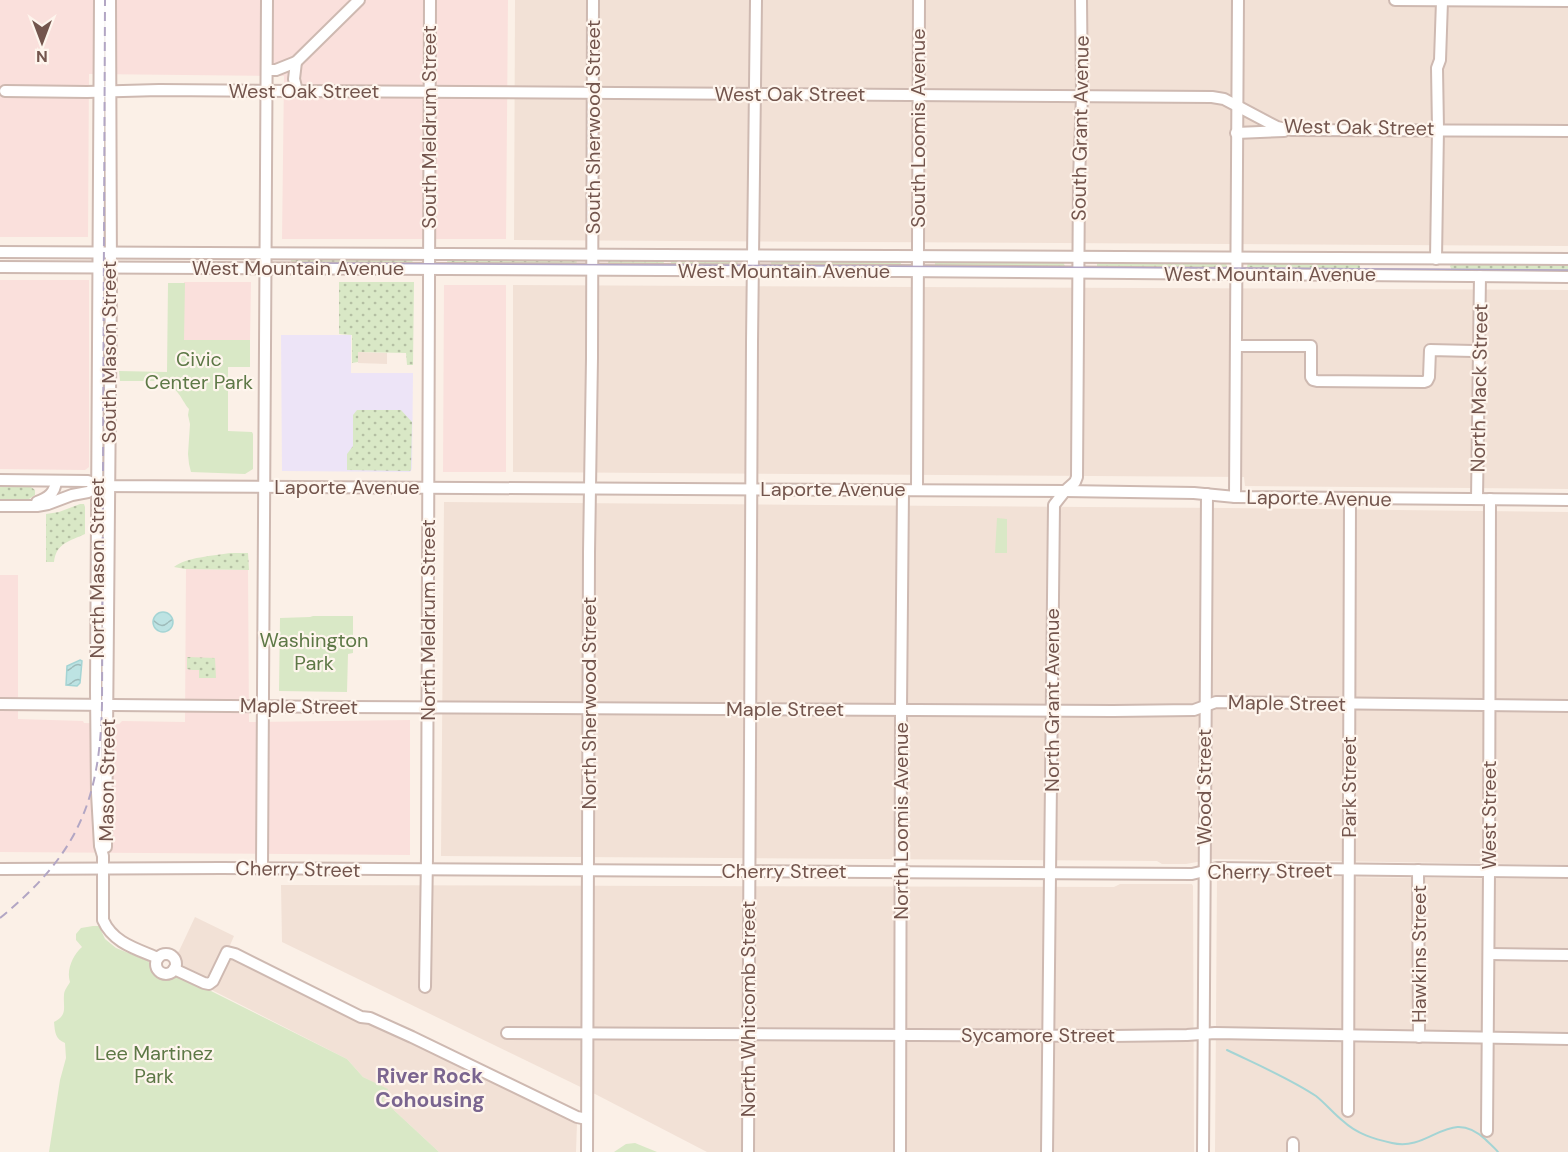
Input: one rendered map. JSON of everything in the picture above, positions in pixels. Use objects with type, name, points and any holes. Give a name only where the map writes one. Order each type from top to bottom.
[{"type":"street","name":"South Mason Street","points":[[100,0],[105,91]]},
{"type":"street","name":"South Mason Street","points":[[104,252],[105,91],[110,0]]},
{"type":"street","points":[[262,868],[267,0]]},
{"type":"street","points":[[267,70],[276,70],[292,63],[358,0]]},
{"type":"street","name":"South Meldrum Street","points":[[429,253],[430,0]]},
{"type":"street","name":"South Sherwood Street","points":[[592,254],[593,0]]},
{"type":"street","name":"North Whitcomb Street","points":[[748,1152],[749,709],[756,0]]},
{"type":"street","name":"South Loomis Avenue","points":[[917,256],[919,0]]},
{"type":"street","name":"South Grant Avenue","points":[[1079,256],[1081,0]]},
{"type":"street","points":[[1235,497],[1238,0]]},
{"type":"street","points":[[1395,0],[1568,1]]},
{"type":"street","points":[[1436,259],[1437,68],[1440,60],[1442,1]]},
{"type":"street","points":[[268,55],[292,63]]},
{"type":"street","points":[[292,63],[297,91]]},
{"type":"street","name":"West Oak Street","points":[[4,91],[592,92],[1212,97],[1224,99],[1277,126],[1291,130],[1568,131]]},
{"type":"street","points":[[1236,133],[1291,130]]},
{"type":"street","name":"West Mountain Avenue","points":[[0,252],[1568,260]]},
{"type":"street","name":"North Mason Street","points":[[97,704],[103,486],[104,252]]},
{"type":"street","name":"North Meldrum Street","points":[[424,987],[427,870],[429,253]]},
{"type":"street","name":"North Sherwood Street","points":[[587,1152],[592,254]]},
{"type":"street","points":[[916,490],[917,256]]},
{"type":"street","name":"North Grant Avenue","points":[[1047,1152],[1054,505],[1076,482],[1077,477],[1079,256]]},
{"type":"street","name":"West Mountain Avenue","points":[[0,267],[917,271],[1568,277]]},
{"type":"street","name":"North Mack Street","points":[[1477,499],[1480,276]]},
{"type":"street","points":[[1236,346],[1311,346],[1311,377],[1317,381],[1424,382],[1429,377],[1430,350],[1479,353]]},
{"type":"street","name":"Laporte Avenue","points":[[0,480],[88,481],[103,486],[1065,491],[1194,493],[1235,497],[1568,500]]},
{"type":"street","points":[[1,506],[45,499],[56,488],[56,481]]},
{"type":"street","points":[[103,486],[109,704]]},
{"type":"street","name":"Laporte Avenue","points":[[1,506],[38,506],[103,486]]},
{"type":"street","name":"North Loomis Avenue","points":[[900,1152],[903,490]]},
{"type":"street","name":"Wood Street","points":[[1203,1152],[1207,494]]},
{"type":"street","name":"Park Street","points":[[1348,1111],[1350,499]]},
{"type":"street","name":"West Street","points":[[1487,1131],[1490,500]]},
{"type":"street","name":"Maple Street","points":[[0,704],[1052,710],[1194,710],[1216,702],[1568,706]]},
{"type":"street","name":"Mason Street","points":[[97,704],[97,793],[100,846],[104,856]]},
{"type":"street","name":"Mason Street","points":[[109,704],[104,920],[107,930],[118,940],[158,958],[156,965],[161,972],[168,973],[174,969],[209,984],[213,981],[227,952],[236,954],[361,1017],[370,1018],[577,1117],[587,1119]]},
{"type":"street","points":[[0,863],[16,869]]},
{"type":"street","name":"Cherry Street","points":[[0,869],[262,868],[1192,874],[1216,868],[1568,872]]},
{"type":"street","name":"Hawkins Street","points":[[1418,870],[1419,1037]]},
{"type":"street","points":[[1489,954],[1568,955]]},
{"type":"street","name":"Sycamore Street","points":[[507,1033],[1048,1036],[1204,1034],[1568,1039]]},
{"type":"shaded area","points":[[0,0],[508,0],[506,239],[282,239],[284,76],[89,74],[88,237],[0,237]]},
{"type":"shaded area","points":[[515,0],[1568,0],[1568,246],[514,240]]},
{"type":"shaded area","points":[[0,280],[89,280],[89,467],[85,470],[0,469]]},
{"type":"shaded area","points":[[184,282],[251,282],[250,340],[184,340]]},
{"type":"shaded area","points":[[444,285],[506,285],[506,472],[443,472]]},
{"type":"shaded area","points":[[513,285],[1568,290],[1568,489],[1245,486],[1244,477],[513,472]]},
{"type":"shaded area","points":[[281,335],[351,335],[351,373],[413,373],[412,469],[410,472],[282,471]]},
{"type":"shaded area","points":[[358,352],[387,353],[387,364],[358,363]]},
{"type":"shaded area","points":[[444,502],[1568,512],[1568,865],[1213,859],[1186,864],[1162,864],[1157,861],[441,856]]},
{"type":"shaded area","points":[[186,569],[248,570],[249,722],[410,720],[410,855],[0,852],[0,575],[18,575],[18,719],[119,724],[122,721],[185,722]]},
{"type":"shaded area","points":[[1217,876],[1568,879],[1568,1152],[1215,1152]]},
{"type":"shaded area","points":[[1120,884],[1192,884],[1193,886],[1194,1152],[707,1152],[597,1095],[282,942],[281,885],[1114,887]]},
{"type":"shaded area","points":[[195,917],[234,936],[227,952],[412,1037],[416,1045],[577,1123],[576,1152],[439,1152],[383,1100],[387,1089],[363,1077],[347,1059],[202,985],[175,966],[173,957],[179,951]]},
{"type":"green space","points":[[291,257],[413,259],[412,264],[292,264]]},
{"type":"green space","points":[[448,258],[577,260],[576,266],[448,265]]},
{"type":"green space","points":[[609,259],[663,259],[664,262],[662,266],[610,266]]},
{"type":"green space","points":[[671,259],[737,260],[738,264],[737,267],[671,265]]},
{"type":"green space","points":[[771,259],[900,260],[901,264],[900,267],[772,266]]},
{"type":"green space","points":[[935,261],[1063,262],[1065,266],[1064,269],[936,268]]},
{"type":"green space","points":[[1097,262],[1226,263],[1227,267],[1226,270],[1098,269]]},
{"type":"green space","points":[[1248,262],[1359,263],[1360,267],[1359,270],[1249,269]]},
{"type":"green space","points":[[1453,262],[1568,263],[1568,272],[1452,271],[1450,266]]},
{"type":"green space","points":[[339,282],[414,282],[413,365],[407,365],[406,353],[358,352],[358,362],[352,363],[352,335],[339,334]]},
{"type":"green space","name":"Civic Center Park","points":[[168,283],[185,283],[184,340],[250,340],[250,367],[228,367],[228,431],[252,432],[253,434],[253,469],[245,474],[191,472],[188,454],[189,409],[179,394],[173,388],[163,385],[163,381],[120,381],[119,371],[167,372]]},
{"type":"green space","points":[[357,410],[401,410],[412,422],[410,471],[347,470],[347,454],[353,446],[353,415]]},
{"type":"green space","points":[[0,487],[31,487],[35,490],[35,495],[29,499],[0,499]]},
{"type":"green space","points":[[84,504],[85,507],[85,534],[61,547],[54,562],[46,562],[46,514]]},
{"type":"green space","points":[[997,518],[1007,519],[1007,553],[995,553]]},
{"type":"green space","points":[[230,553],[248,553],[249,570],[174,567],[193,559]]},
{"type":"green space","name":"Washington Park","points":[[353,616],[353,653],[348,654],[347,692],[279,691],[280,618]]},
{"type":"green space","points":[[187,657],[215,658],[216,678],[199,678],[199,670],[187,669]]},
{"type":"green space","name":"Lee Martinez Park","points":[[99,926],[105,939],[116,948],[148,961],[162,978],[179,975],[347,1059],[363,1077],[388,1089],[383,1100],[439,1152],[49,1152],[60,1080],[66,1058],[65,1043],[57,1037],[54,1022],[63,1014],[64,993],[70,982],[70,968],[73,958],[82,947],[76,940],[76,934],[81,928]]},
{"type":"green space","points":[[635,1143],[657,1152],[614,1152],[626,1144]]},
{"type":"water","points":[[163,612],[170,615],[173,622],[170,629],[163,632],[156,629],[153,622],[156,615]]},
{"type":"water","points":[[82,661],[80,683],[77,686],[66,685],[67,666]]},
{"type":"waterway","points":[[1227,1050],[1306,1089],[1348,1126],[1379,1140],[1406,1144],[1418,1142],[1450,1128],[1461,1127],[1472,1130],[1498,1152]]},
{"type":"tram line","points":[[297,263],[1568,270]]},
{"type":"railway","points":[[0,918],[48,872],[66,848],[89,798],[100,739],[105,0]]},
{"type":"district","name":"River Rock Cohousing","points":[[430,1088]]}]
